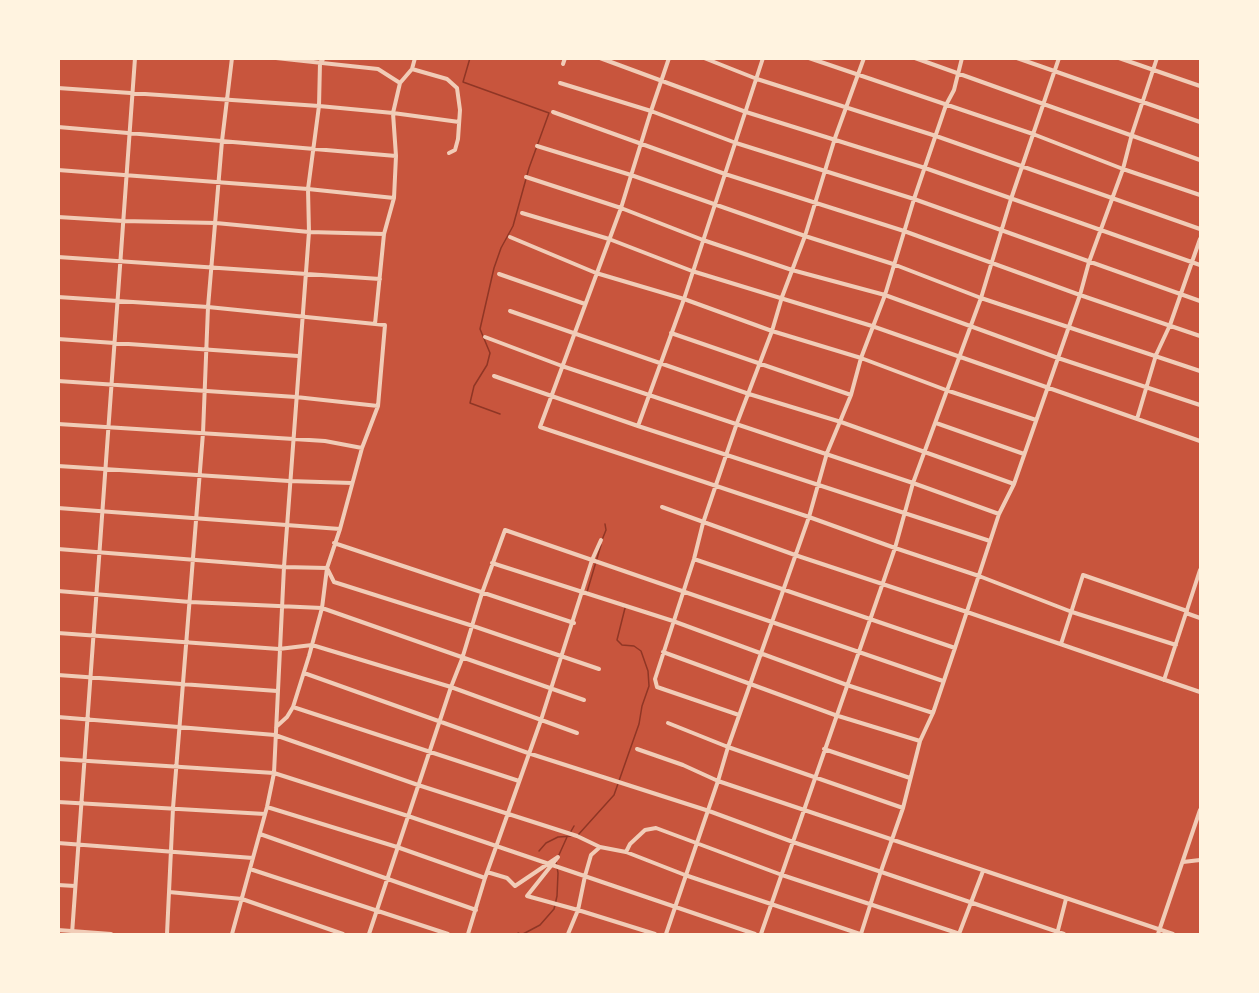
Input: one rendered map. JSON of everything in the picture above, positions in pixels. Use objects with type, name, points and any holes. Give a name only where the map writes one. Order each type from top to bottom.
[{"type":"street","points":[[72,933],[135,58]]},
{"type":"street","points":[[167,934],[173,808],[203,433],[208,307],[222,141],[232,58]]},
{"type":"street","points":[[276,58],[378,69],[400,83]]},
{"type":"street","points":[[232,934],[260,834],[274,773],[286,525],[309,232],[308,189],[319,106],[320,63],[324,58]]},
{"type":"street","points":[[375,324],[384,234],[394,198],[396,156],[393,113],[400,83],[412,69],[415,58]]},
{"type":"street","points":[[564,64],[565,58]]},
{"type":"street","points":[[600,58],[746,112],[925,168],[1200,265]]},
{"type":"street","points":[[669,58],[621,208],[540,427],[979,576],[1072,612],[1176,645]]},
{"type":"street","points":[[704,58],[758,79],[936,136],[1200,230]]},
{"type":"street","points":[[638,426],[684,299],[763,58]]},
{"type":"street","points":[[809,58],[1033,134],[1123,169],[1200,195]]},
{"type":"street","points":[[739,715],[655,686],[655,679],[694,559],[703,523],[805,236],[835,138],[864,58]]},
{"type":"street","points":[[915,58],[1200,160]]},
{"type":"street","points":[[666,934],[709,811],[728,747],[820,485],[827,453],[851,395],[861,358],[885,295],[914,199],[946,105],[953,94],[962,58]]},
{"type":"street","points":[[1017,58],[1200,122]]},
{"type":"street","points":[[761,934],[773,905],[835,715],[895,548],[913,483],[981,298],[1011,199],[1059,58]]},
{"type":"street","points":[[1119,58],[1200,86]]},
{"type":"street","points":[[58,717],[275,735],[418,785],[577,836],[600,847],[626,852],[685,875],[861,934],[880,871],[903,808],[920,741],[933,713],[999,514],[1014,484],[1080,295],[1089,262],[1123,169],[1157,58]]},
{"type":"street","points":[[412,69],[447,80],[457,88],[459,122],[455,150],[449,153]]},
{"type":"street","points":[[560,83],[651,111],[736,143],[914,199],[1200,301]]},
{"type":"street","points":[[58,88],[319,106],[459,122]]},
{"type":"street","points":[[553,112],[725,174],[904,231],[1200,336]]},
{"type":"street","points":[[58,127],[396,156]]},
{"type":"street","points":[[537,146],[632,175],[805,236],[893,264],[981,298],[1200,371]]},
{"type":"street","points":[[58,170],[308,189],[394,198]]},
{"type":"street","points":[[526,177],[621,208],[703,240],[792,270],[885,295],[1200,405]]},
{"type":"street","points":[[522,213],[609,239],[692,271],[872,326],[1200,441]]},
{"type":"street","points":[[58,217],[216,223],[309,232],[384,234]]},
{"type":"street","points":[[510,237],[596,273],[684,299],[772,331],[861,358],[1036,420]]},
{"type":"street","points":[[1137,419],[1156,356],[1170,325],[1200,239]]},
{"type":"street","points":[[58,257],[380,279]]},
{"type":"street","points":[[499,274],[585,304]]},
{"type":"street","points":[[58,297],[208,307],[385,325],[378,406],[362,448],[327,568],[322,608],[304,673],[293,707],[287,717],[276,727]]},
{"type":"street","points":[[510,311],[749,394],[841,422],[1014,484]]},
{"type":"street","points":[[671,333],[851,395]]},
{"type":"street","points":[[485,337],[562,366],[827,453],[999,514]]},
{"type":"street","points":[[58,339],[298,356]]},
{"type":"street","points":[[494,376],[638,426],[990,541]]},
{"type":"street","points":[[58,381],[296,397],[378,406]]},
{"type":"street","points":[[936,423],[1024,454]]},
{"type":"street","points":[[58,424],[325,441],[362,448]]},
{"type":"street","points":[[58,466],[352,483]]},
{"type":"street","points":[[662,507],[795,555],[1200,692]]},
{"type":"street","points":[[58,508],[340,529]]},
{"type":"street","points":[[369,934],[492,563],[506,530],[943,681]]},
{"type":"street","points":[[468,934],[507,813],[574,623],[592,560],[602,540]]},
{"type":"street","points":[[334,543],[574,623]]},
{"type":"street","points":[[58,549],[193,561],[327,568]]},
{"type":"street","points":[[694,559],[955,648]]},
{"type":"street","points":[[492,563],[673,621],[847,685],[933,713]]},
{"type":"street","points":[[327,568],[334,582],[599,669]]},
{"type":"street","points":[[1164,680],[1198,584],[1200,570]]},
{"type":"street","points":[[1061,644],[1083,575],[1200,618]]},
{"type":"street","points":[[58,591],[190,602],[322,608],[584,700]]},
{"type":"street","points":[[58,633],[279,649],[312,645],[451,687],[577,733]]},
{"type":"street","points":[[663,652],[835,715],[920,741]]},
{"type":"street","points":[[304,673],[528,753],[709,811],[1057,934],[1064,934]]},
{"type":"street","points":[[58,675],[277,691]]},
{"type":"street","points":[[293,707],[519,782]]},
{"type":"street","points":[[668,723],[728,747],[903,808]]},
{"type":"street","points":[[637,749],[683,765],[718,781],[1158,932],[1173,934]]},
{"type":"street","points":[[824,749],[910,778]]},
{"type":"street","points":[[58,759],[274,773],[755,934]]},
{"type":"street","points":[[58,801],[265,814]]},
{"type":"street","points":[[267,807],[397,847],[485,878]]},
{"type":"street","points":[[1158,932],[1200,810]]},
{"type":"street","points":[[626,852],[630,844],[645,830],[656,828],[782,875],[960,934],[983,871]]},
{"type":"street","points":[[260,834],[476,910]]},
{"type":"street","points":[[58,843],[253,858]]},
{"type":"street","points":[[568,934],[578,910],[591,855],[600,847]]},
{"type":"street","points":[[487,872],[507,878],[515,886],[558,856],[526,896],[655,934]]},
{"type":"street","points":[[1183,862],[1200,860]]},
{"type":"street","points":[[250,869],[448,934]]},
{"type":"street","points":[[58,885],[75,886]]},
{"type":"street","points":[[169,892],[242,899],[343,934]]},
{"type":"street","points":[[1057,934],[1066,899]]},
{"type":"street","points":[[58,930],[72,933],[111,934]]},
{"type":"waterway","points":[[470,58],[463,82],[549,113],[529,168],[513,226],[501,248],[494,268],[480,329],[490,353],[487,365],[474,386],[470,403],[500,414]]},
{"type":"waterway","points":[[602,540],[606,530],[605,524]]},
{"type":"waterway","points":[[587,592],[601,545]]},
{"type":"waterway","points":[[578,835],[614,795],[639,724],[649,686],[648,671],[641,651],[634,646],[622,645],[617,640],[625,608]]},
{"type":"waterway","points":[[570,833],[574,826]]},
{"type":"waterway","points":[[539,851],[546,843],[558,837],[574,836]]},
{"type":"waterway","points":[[558,857],[567,837]]},
{"type":"waterway","points":[[523,934],[540,925],[554,909],[558,873],[556,861]]}]
